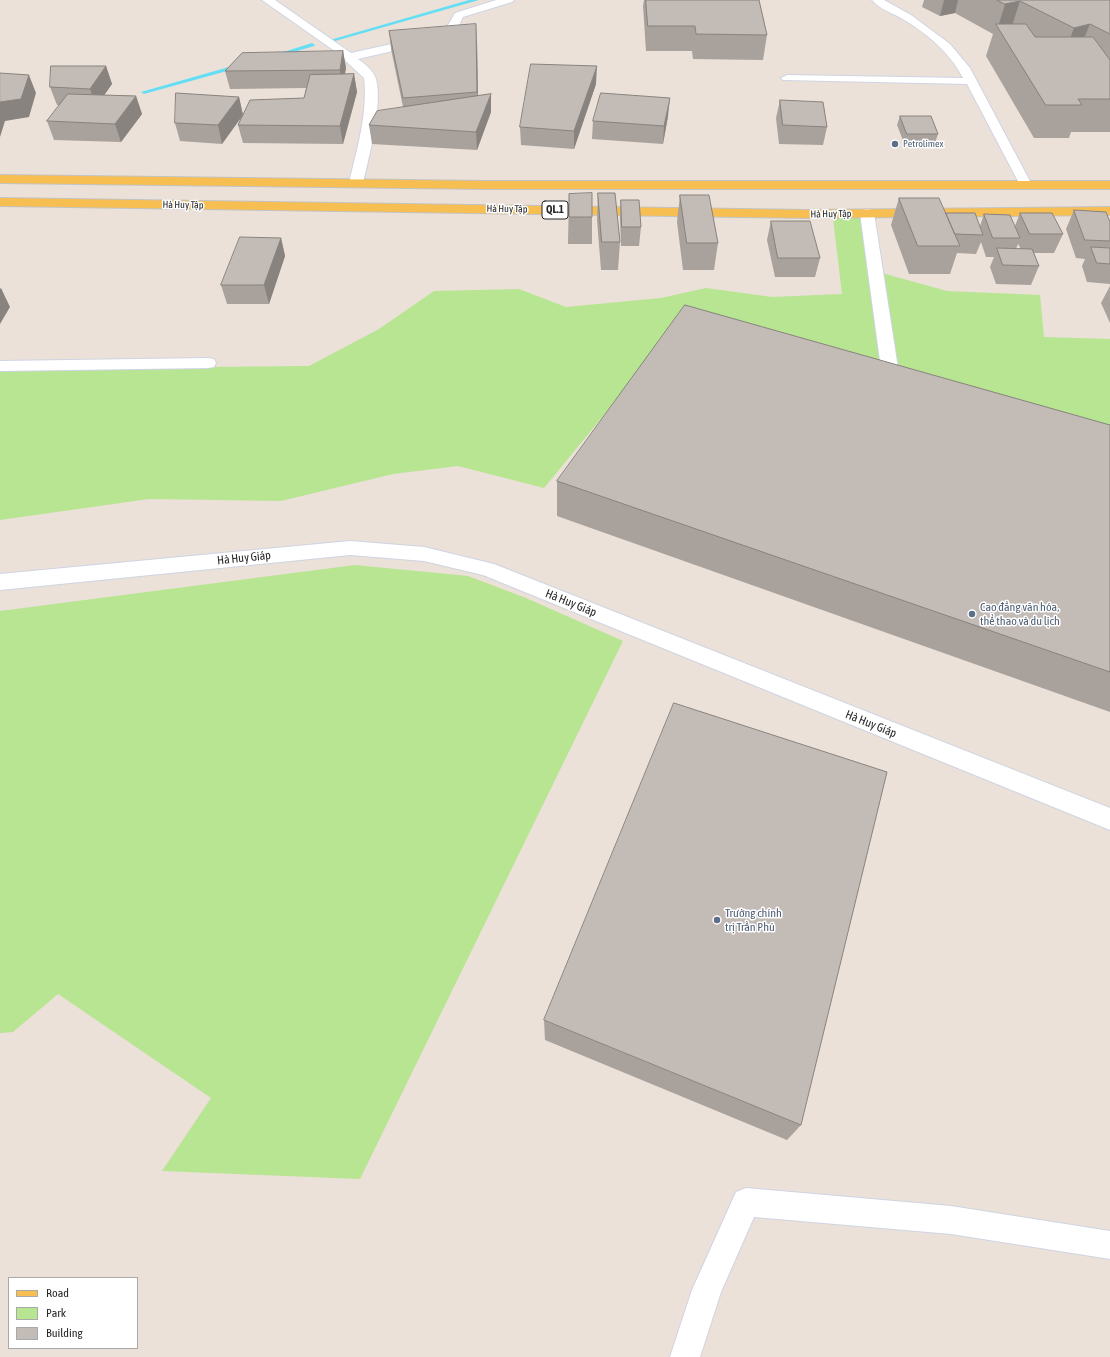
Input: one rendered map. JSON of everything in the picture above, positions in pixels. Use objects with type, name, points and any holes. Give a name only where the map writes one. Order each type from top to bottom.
[{"type":"main road","name":"Hà Huy Tập","points":[[0,179],[356,183],[1110,185]]},
{"type":"main road","name":"Hà Huy Tập","points":[[0,202],[792,214],[1110,211]]},
{"type":"street","points":[[268,0],[349,57],[366,71],[371,85],[368,121],[356,183]]},
{"type":"street","points":[[349,57],[445,36],[449,34],[459,15],[508,0]]},
{"type":"street","points":[[867,213],[892,383],[901,391],[917,396]]},
{"type":"street","points":[[0,366],[208,363]]},
{"type":"street","name":"Hà Huy Giáp","points":[[0,582],[350,548],[424,554],[487,569],[1110,820]]},
{"type":"lane","points":[[877,0],[907,17],[946,46],[964,68],[1026,185]]},
{"type":"lane","points":[[787,78],[970,81]]},
{"type":"lane","points":[[685,1357],[707,1290],[746,1202],[951,1220],[1110,1245]]},
{"type":"green space","points":[[832,210],[864,212],[882,273],[947,291],[1040,295],[1044,337],[1110,339],[1110,455],[632,381],[544,488],[458,466],[393,474],[281,501],[149,499],[0,520],[0,369],[309,366],[379,329],[434,291],[519,289],[566,307],[661,298],[706,288],[772,297],[842,294]]},
{"type":"green space","points":[[355,565],[468,576],[526,598],[623,641],[360,1179],[162,1171],[211,1098],[58,994],[13,1032],[0,1033],[0,611]]},
{"type":"building","points":[[646,0],[759,0],[767,35],[696,34],[695,26],[648,26]]},
{"type":"building","points":[[997,0],[1110,0],[1110,34],[1090,24],[1074,28],[1020,1],[1005,4]]},
{"type":"building","points":[[476,24],[477,92],[403,98],[389,31]]},
{"type":"building","points":[[996,24],[1026,24],[1035,37],[1093,37],[1110,60],[1110,99],[1078,99],[1082,105],[1046,105]]},
{"type":"building","points":[[343,51],[340,70],[225,71],[242,53]]},
{"type":"building","points":[[531,64],[597,66],[574,131],[520,127]]},
{"type":"building","points":[[51,66],[106,66],[90,89],[50,87]]},
{"type":"building","points":[[0,73],[29,75],[21,99],[0,102]]},
{"type":"building","points":[[354,74],[340,126],[238,125],[250,100],[304,98],[310,75]]},
{"type":"building","points":[[176,93],[239,97],[218,125],[175,123]]},
{"type":"building","points":[[601,93],[670,98],[664,126],[593,121]]},
{"type":"building","points":[[68,94],[136,96],[115,124],[47,121]]},
{"type":"building","points":[[491,94],[476,132],[369,125],[377,111]]},
{"type":"building","points":[[780,100],[823,102],[827,127],[783,125]]},
{"type":"building","points":[[900,116],[931,116],[938,134],[907,134]]},
{"type":"building","points":[[592,193],[592,217],[569,217],[569,194]]},
{"type":"building","points":[[598,193],[615,193],[620,242],[602,242]]},
{"type":"building","points":[[680,195],[709,195],[718,243],[687,243]]},
{"type":"building","points":[[899,198],[939,198],[960,246],[918,246]]},
{"type":"building","points":[[621,200],[639,200],[641,227],[622,227]]},
{"type":"building","points":[[1074,210],[1106,212],[1110,222],[1110,241],[1085,240]]},
{"type":"building","points":[[946,213],[975,213],[983,235],[955,234]]},
{"type":"building","points":[[1020,213],[1052,213],[1063,234],[1030,234]]},
{"type":"building","points":[[984,214],[1010,215],[1020,238],[993,238]]},
{"type":"building","points":[[771,221],[810,221],[820,258],[778,258]]},
{"type":"building","points":[[240,237],[281,238],[264,285],[221,285]]},
{"type":"building","points":[[1091,247],[1110,248],[1110,264],[1097,263]]},
{"type":"building","points":[[997,248],[1032,249],[1039,266],[1003,265]]},
{"type":"building","name":"Cao đẳng văn hóa, thể thao và du lịch","points":[[685,305],[1110,425],[1110,672],[557,481]]},
{"type":"building","name":"Trường chính trị Trần Phú","points":[[674,703],[887,772],[801,1125],[544,1020]]},
{"type":"waterway","points":[[333,40],[476,0]]},
{"type":"waterway","points":[[274,56],[312,45]]},
{"type":"waterway","points":[[144,92],[243,65]]},
{"type":"place","name":"Petrolimex","points":[[895,144]]},
{"type":"place","name":"Cao đẳng văn hóa, thể thao và du lịch","points":[[972,614]]},
{"type":"place","name":"Trường chính trị Trần Phú","points":[[717,920]]}]
